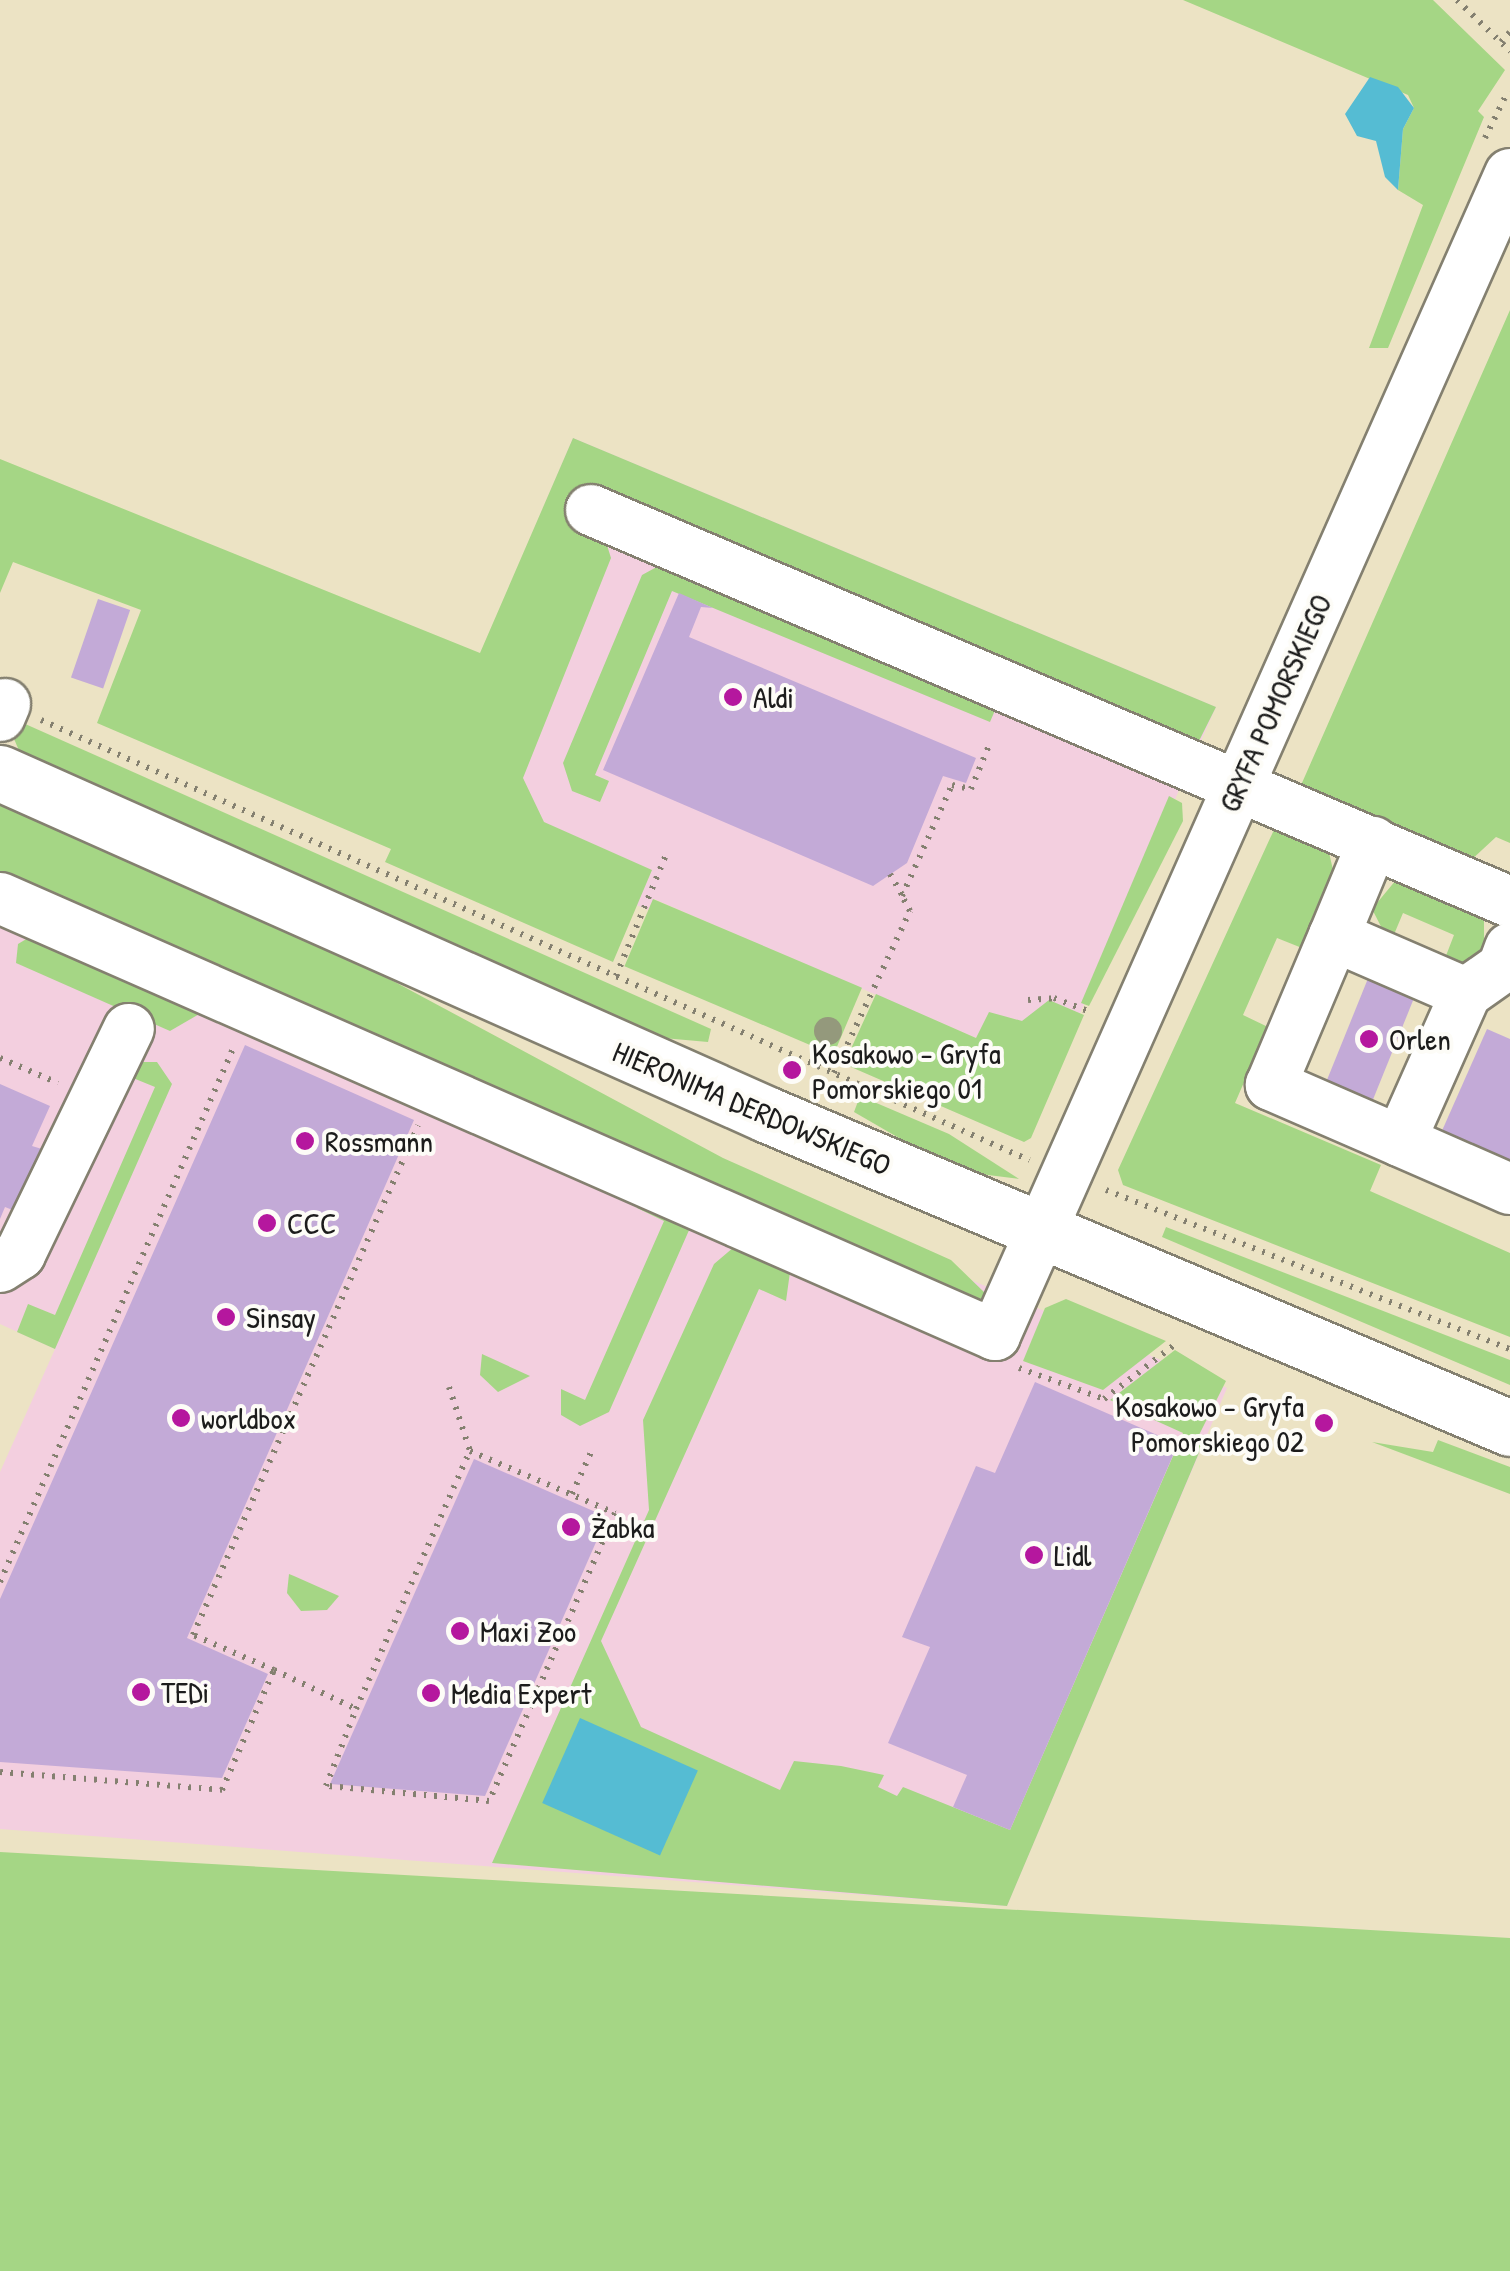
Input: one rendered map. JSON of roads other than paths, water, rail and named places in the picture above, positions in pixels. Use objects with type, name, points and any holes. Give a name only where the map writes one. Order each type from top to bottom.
[{"type":"main road","name":"HIERONIMA DERDOWSKIEGO","points":[[0,774],[1040,1232],[1510,1428]]},
{"type":"street","name":"GRYFA POMORSKIEGO","points":[[0,898],[995,1335],[1040,1232],[1043,1159],[1240,782],[1510,174]]},
{"type":"street","points":[[591,510],[1240,782],[1510,902]]},
{"type":"street","points":[[1374,842],[1272,1085],[1510,1189]]},
{"type":"street","points":[[1334,936],[1488,1002]]},
{"type":"street","points":[[1400,1141],[1488,1002],[1510,948]]},
{"type":"street","points":[[0,1267],[20,1254],[129,1030]]},
{"type":"water","points":[[1370,77],[1398,87],[1414,108],[1403,129],[1398,190],[1385,177],[1376,141],[1357,136],[1345,114]]},
{"type":"water","points":[[580,1718],[698,1770],[660,1855],[542,1803]]},
{"type":"place","name":"Aldi","points":[[733,697]]},
{"type":"place","name":"Orlen","points":[[1369,1039]]},
{"type":"place","name":"Kosakowo - Gryfa Pomorskiego 01","points":[[792,1070]]},
{"type":"place","name":"Rossmann","points":[[305,1141]]},
{"type":"place","name":"CCC","points":[[267,1223]]},
{"type":"place","name":"Sinsay","points":[[226,1317]]},
{"type":"place","name":"worldbox","points":[[181,1418]]},
{"type":"place","name":"Kosakowo - Gryfa Pomorskiego 02","points":[[1324,1423]]},
{"type":"place","name":"Żabka","points":[[571,1527]]},
{"type":"place","name":"Lidl","points":[[1034,1555]]},
{"type":"place","name":"Maxi Zoo","points":[[460,1631]]},
{"type":"place","name":"TEDi","points":[[141,1692]]},
{"type":"place","name":"Media Expert","points":[[431,1693]]}]
